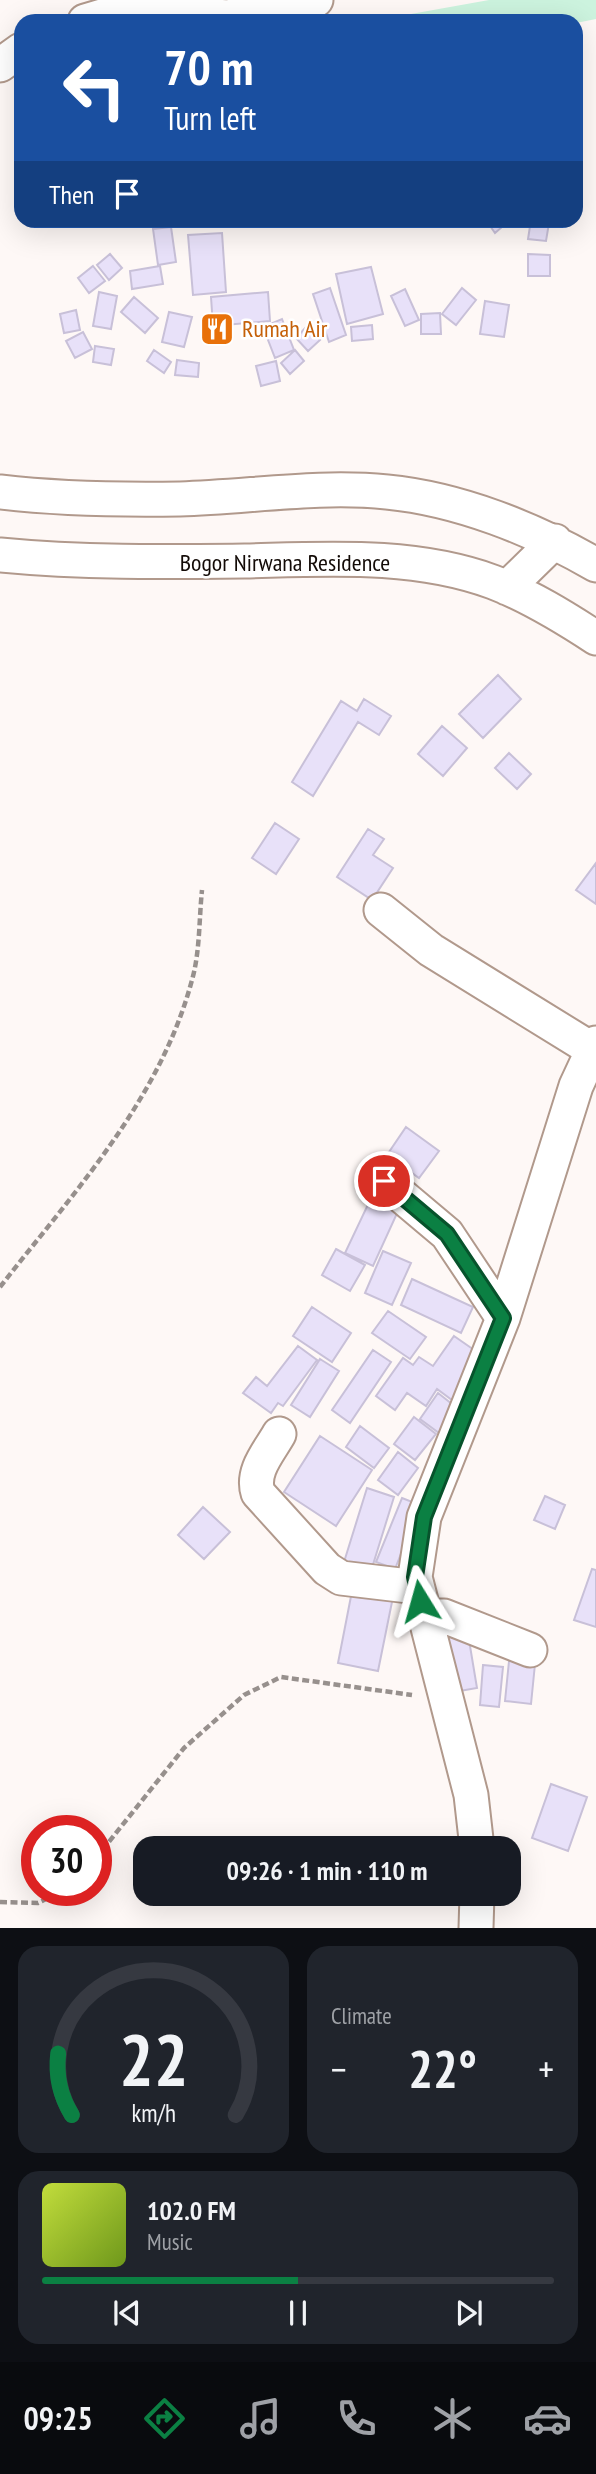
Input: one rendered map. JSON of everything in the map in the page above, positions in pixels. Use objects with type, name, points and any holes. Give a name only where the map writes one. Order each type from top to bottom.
[{"type":"street","points":[[244,14],[316,0]]},
{"type":"street","points":[[108,14],[138,5],[206,14]]},
{"type":"street","points":[[0,492],[45,497],[180,499],[337,489],[389,492],[468,510],[555,541],[596,565]]},
{"type":"street","points":[[507,588],[555,541]]},
{"type":"street","name":"Bogor Nirwana Residence","points":[[0,555],[141,563],[376,558],[465,574],[507,588],[557,612],[596,638]]},
{"type":"street","points":[[381,910],[431,950],[594,1047],[576,1086],[503,1318],[424,1517],[416,1556],[420,1601],[471,1796],[476,1836]]},
{"type":"street","points":[[384,1181],[447,1234],[503,1318]]},
{"type":"street","points":[[279,1434],[257,1473],[255,1484],[258,1493],[327,1569],[341,1578],[420,1601],[444,1616],[530,1650]]},
{"type":"street","points":[[476,1928],[477,1906]]},
{"type":"path","points":[[0,1287],[119,1136],[154,1074],[192,979],[202,890]]},
{"type":"path","points":[[112,1838],[184,1748],[244,1695],[281,1677],[445,1700]]},
{"type":"path","points":[[0,1902],[21,1903]]},
{"type":"green space","points":[[489,0],[596,0],[596,19],[583,22],[583,14],[411,14]]},
{"type":"building","points":[[171,228],[176,262],[158,265],[153,229]]},
{"type":"building","points":[[530,228],[548,228],[546,241],[528,239]]},
{"type":"building","points":[[222,233],[226,292],[193,295],[188,235]]},
{"type":"building","points":[[110,254],[122,268],[109,280],[97,265]]},
{"type":"building","points":[[528,254],[550,255],[550,276],[528,276]]},
{"type":"building","points":[[93,266],[105,281],[89,293],[78,278]]},
{"type":"building","points":[[160,266],[163,284],[132,289],[130,271]]},
{"type":"building","points":[[371,267],[383,314],[347,324],[336,274]]},
{"type":"building","points":[[330,288],[346,335],[329,342],[313,294]]},
{"type":"building","points":[[462,288],[476,300],[456,325],[442,314]]},
{"type":"building","points":[[405,289],[419,320],[405,326],[391,296]]},
{"type":"building","points":[[99,292],[117,296],[111,329],[93,326]]},
{"type":"building","points":[[268,292],[270,321],[213,326],[211,297]]},
{"type":"building","points":[[134,297],[158,318],[145,333],[121,312]]},
{"type":"building","points":[[485,301],[509,305],[504,337],[480,334]]},
{"type":"building","points":[[76,310],[80,330],[64,333],[60,314]]},
{"type":"building","points":[[169,312],[192,317],[184,347],[162,342]]},
{"type":"building","points":[[440,313],[441,334],[421,334],[421,314]]},
{"type":"building","points":[[282,319],[294,350],[275,358],[263,327]]},
{"type":"building","points":[[372,325],[373,339],[352,341],[351,327]]},
{"type":"building","points":[[307,326],[320,340],[308,351],[296,338]]},
{"type":"building","points":[[83,332],[92,349],[75,358],[66,341]]},
{"type":"building","points":[[95,346],[114,349],[111,365],[93,362]]},
{"type":"building","points":[[154,350],[171,362],[164,373],[147,361]]},
{"type":"building","points":[[295,350],[304,361],[290,374],[281,363]]},
{"type":"building","points":[[177,360],[199,363],[198,377],[175,375]]},
{"type":"building","points":[[276,361],[280,381],[261,386],[256,366]]},
{"type":"building","points":[[498,675],[521,699],[483,738],[459,714]]},
{"type":"building","points":[[364,699],[391,716],[379,735],[358,722],[313,796],[292,782],[341,701],[357,711]]},
{"type":"building","points":[[442,726],[467,748],[443,776],[418,754]]},
{"type":"building","points":[[509,753],[531,774],[517,789],[495,768]]},
{"type":"building","points":[[275,823],[299,839],[276,874],[252,858]]},
{"type":"building","points":[[368,829],[384,839],[373,855],[393,868],[372,900],[337,877]]},
{"type":"building","points":[[596,863],[596,904],[576,890]]},
{"type":"building","points":[[406,1127],[439,1151],[419,1178],[387,1155]]},
{"type":"building","points":[[372,1196],[399,1209],[373,1266],[345,1253]]},
{"type":"building","points":[[336,1249],[365,1265],[350,1291],[322,1275]]},
{"type":"building","points":[[383,1251],[411,1263],[392,1305],[365,1293]]},
{"type":"building","points":[[412,1279],[473,1307],[461,1333],[401,1305]]},
{"type":"building","points":[[312,1307],[351,1333],[332,1362],[293,1336]]},
{"type":"building","points":[[388,1311],[426,1337],[410,1359],[372,1333]]},
{"type":"building","points":[[454,1336],[487,1359],[456,1403],[437,1389],[426,1406],[407,1393],[395,1410],[376,1396],[403,1358],[413,1365],[419,1357],[433,1366]]},
{"type":"building","points":[[298,1346],[317,1360],[283,1406],[278,1403],[271,1413],[243,1393],[256,1377],[267,1386]]},
{"type":"building","points":[[373,1350],[391,1362],[350,1423],[332,1410]]},
{"type":"building","points":[[320,1359],[339,1371],[310,1417],[291,1405]]},
{"type":"building","points":[[438,1393],[457,1408],[439,1433],[420,1419]]},
{"type":"building","points":[[414,1417],[436,1434],[415,1460],[394,1444]]},
{"type":"building","points":[[360,1426],[389,1448],[374,1468],[346,1447]]},
{"type":"building","points":[[320,1436],[372,1470],[336,1526],[284,1492]]},
{"type":"building","points":[[398,1452],[418,1468],[398,1495],[378,1480]]},
{"type":"building","points":[[367,1488],[394,1497],[371,1571],[344,1562]]},
{"type":"building","points":[[545,1496],[565,1505],[555,1529],[534,1520]]},
{"type":"building","points":[[402,1498],[420,1505],[395,1569],[376,1562]]},
{"type":"building","points":[[203,1507],[230,1532],[204,1559],[178,1535]]},
{"type":"building","points":[[592,1569],[596,1570],[596,1627],[574,1620]]},
{"type":"building","points":[[353,1586],[394,1592],[378,1671],[338,1663]]},
{"type":"building","points":[[467,1628],[477,1688],[448,1693],[438,1633]]},
{"type":"building","points":[[510,1651],[536,1654],[531,1704],[505,1701]]},
{"type":"building","points":[[483,1665],[503,1667],[499,1707],[480,1705]]},
{"type":"building","points":[[551,1784],[587,1797],[568,1851],[532,1838]]},
{"type":"place","name":"Rumah Air","points":[[217,329]]},
{"type":"route","points":[[384,1181],[447,1234],[503,1318],[424,1517],[416,1556],[415,1577],[420,1601]]}]
